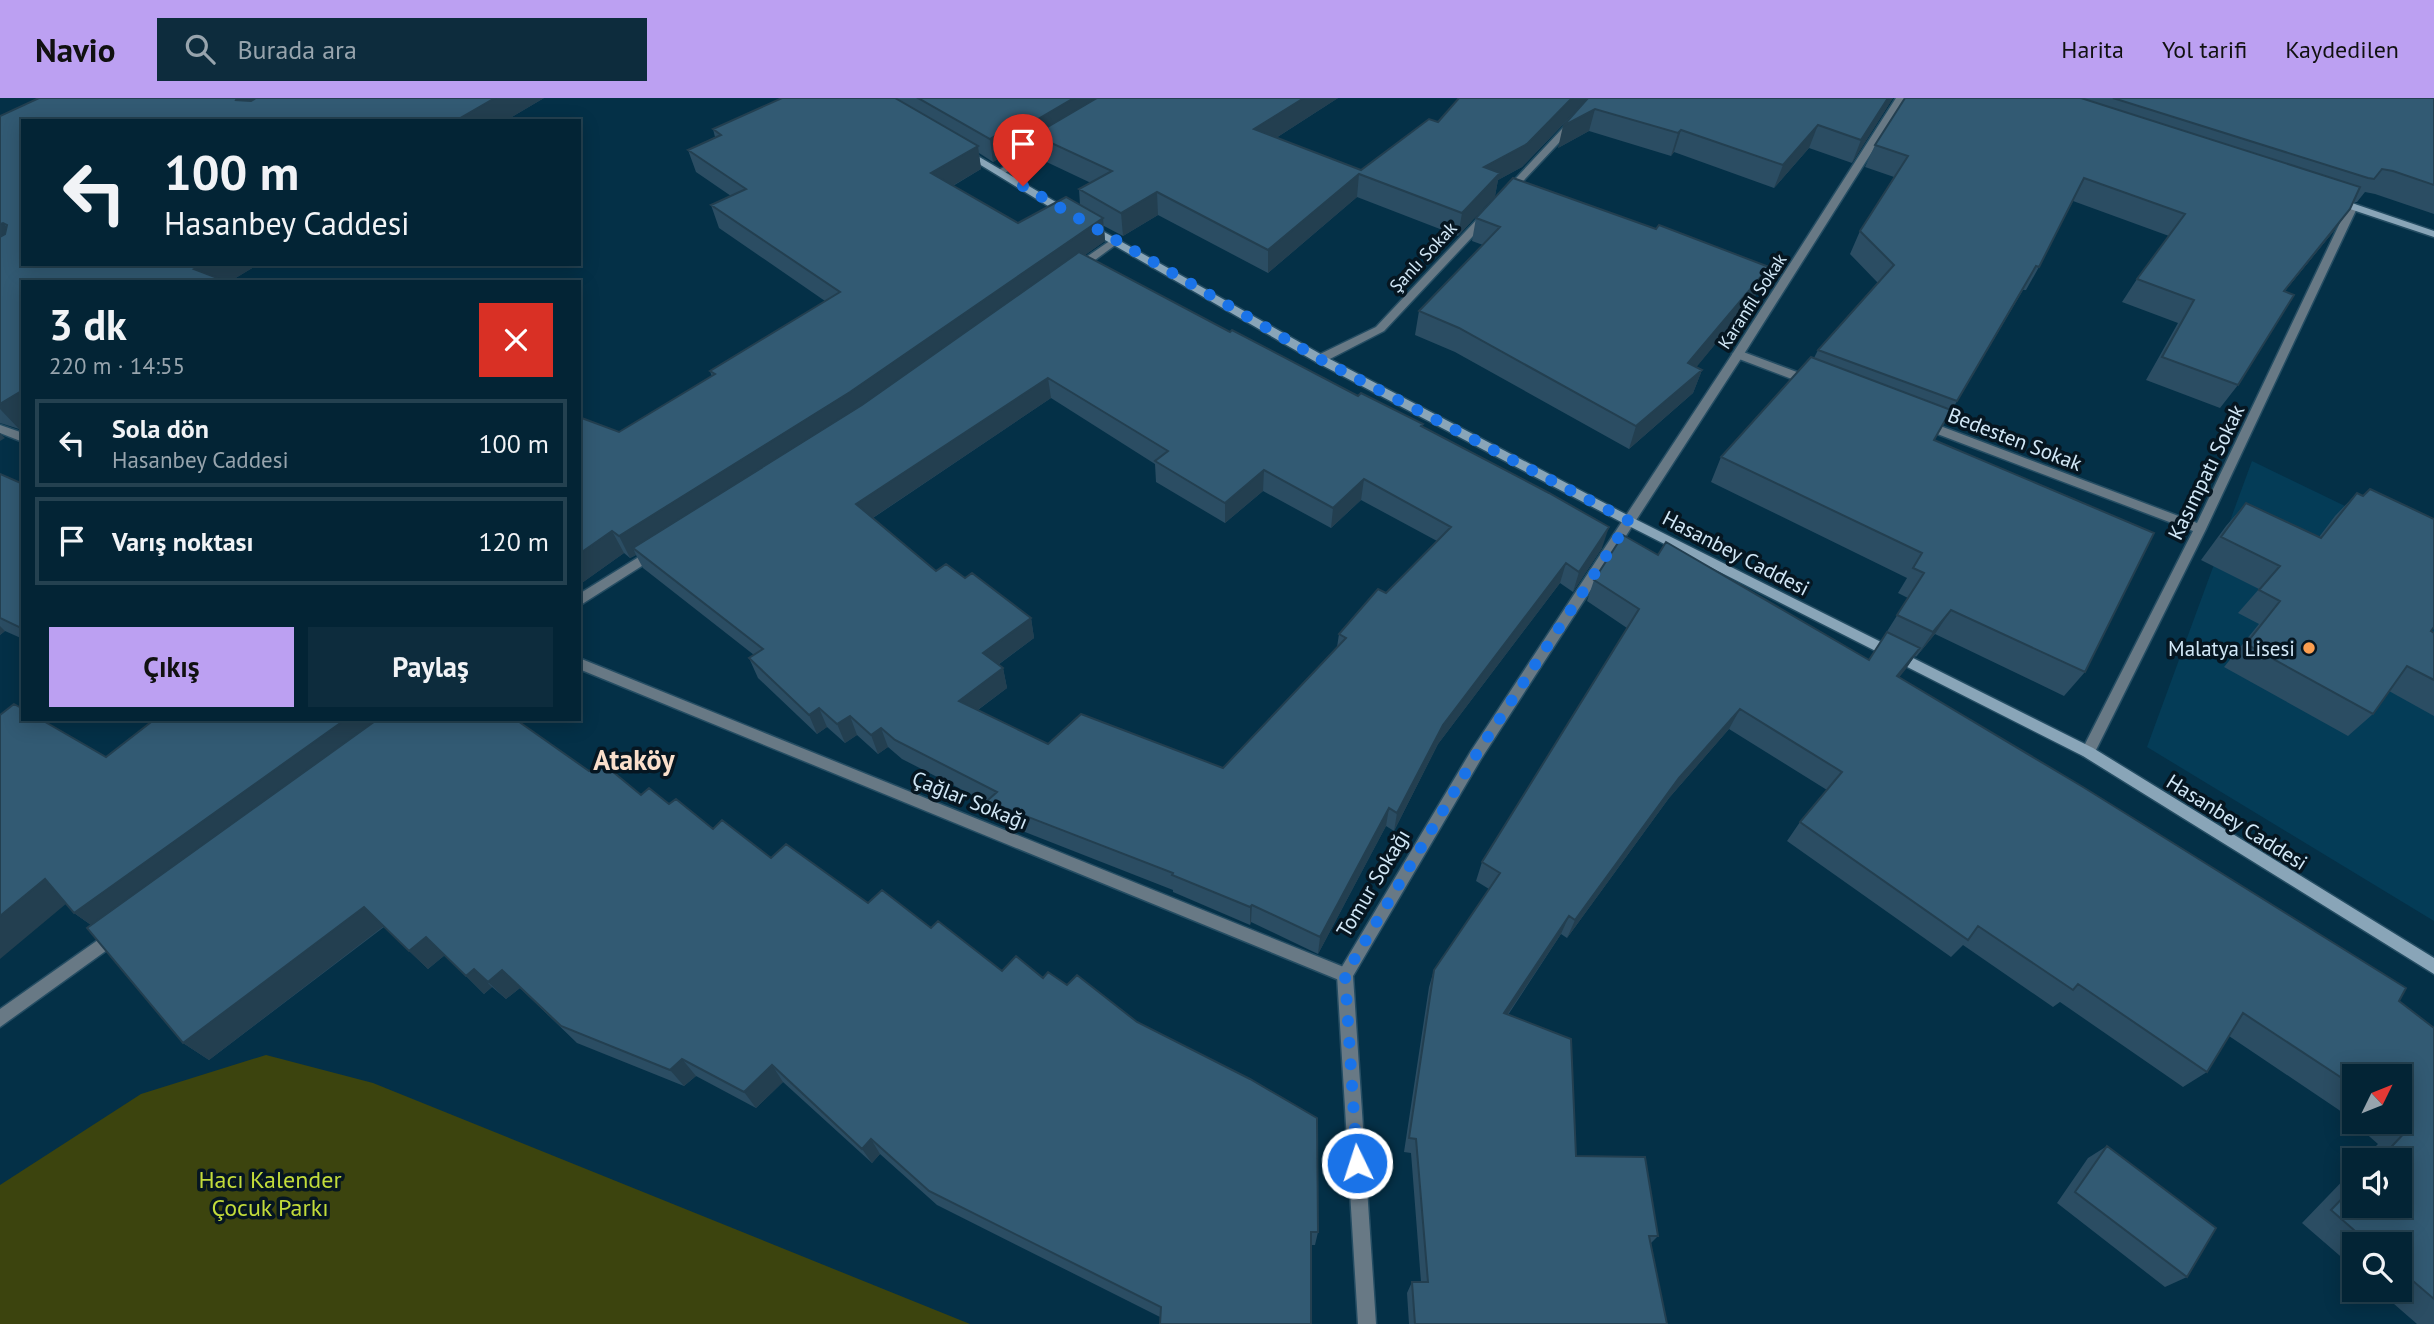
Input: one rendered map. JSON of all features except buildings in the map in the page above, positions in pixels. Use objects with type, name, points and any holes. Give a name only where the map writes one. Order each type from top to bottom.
[{"type":"main road","name":"Hasanbey Caddesi","points":[[951,144],[1320,359],[1629,521],[2088,752],[2434,967]]},
{"type":"main road","points":[[2327,198],[2434,234]]},
{"type":"street","points":[[1502,198],[1596,98]]},
{"type":"street","name":"Karanfil Sokak","points":[[1629,521],[1901,98]]},
{"type":"street","points":[[1000,172],[1057,140]]},
{"type":"street","name":"Kasımpatı Sokak","points":[[2088,752],[2200,529],[2353,206]]},
{"type":"street","name":"Şanlı Sokak","points":[[1320,359],[1380,329],[1493,209]]},
{"type":"street","points":[[1060,280],[1114,241]]},
{"type":"street","points":[[1738,354],[1815,384]]},
{"type":"street","name":"Bedesten Sokak","points":[[1905,418],[2200,529]]},
{"type":"street","points":[[0,429],[21,437]]},
{"type":"street","name":"Tomur Sokağı","points":[[1345,975],[1476,755],[1629,521]]},
{"type":"street","points":[[581,600],[669,543]]},
{"type":"street","name":"Çağlar Sokağı","points":[[581,664],[1345,975]]},
{"type":"street","points":[[0,1019],[133,922]]},
{"type":"street","points":[[1345,975],[1367,1324]]},
{"type":"shaded area","name":"Malatya Lisesi","points":[[2252,461],[2434,549],[2434,921],[2147,747]]},
{"type":"green space","name":"Hacı Kalender Çocuk Parkı","points":[[266,1055],[373,1083],[970,1324],[0,1324],[0,1185],[141,1094]]},
{"type":"place","name":"Malatya Lisesi","points":[[2309,648]]},
{"type":"district","name":"Ataköy","points":[[634,759]]},
{"type":"route","points":[[1023,186],[1320,359],[1629,521],[1476,755],[1345,975],[1357,1163]]}]
